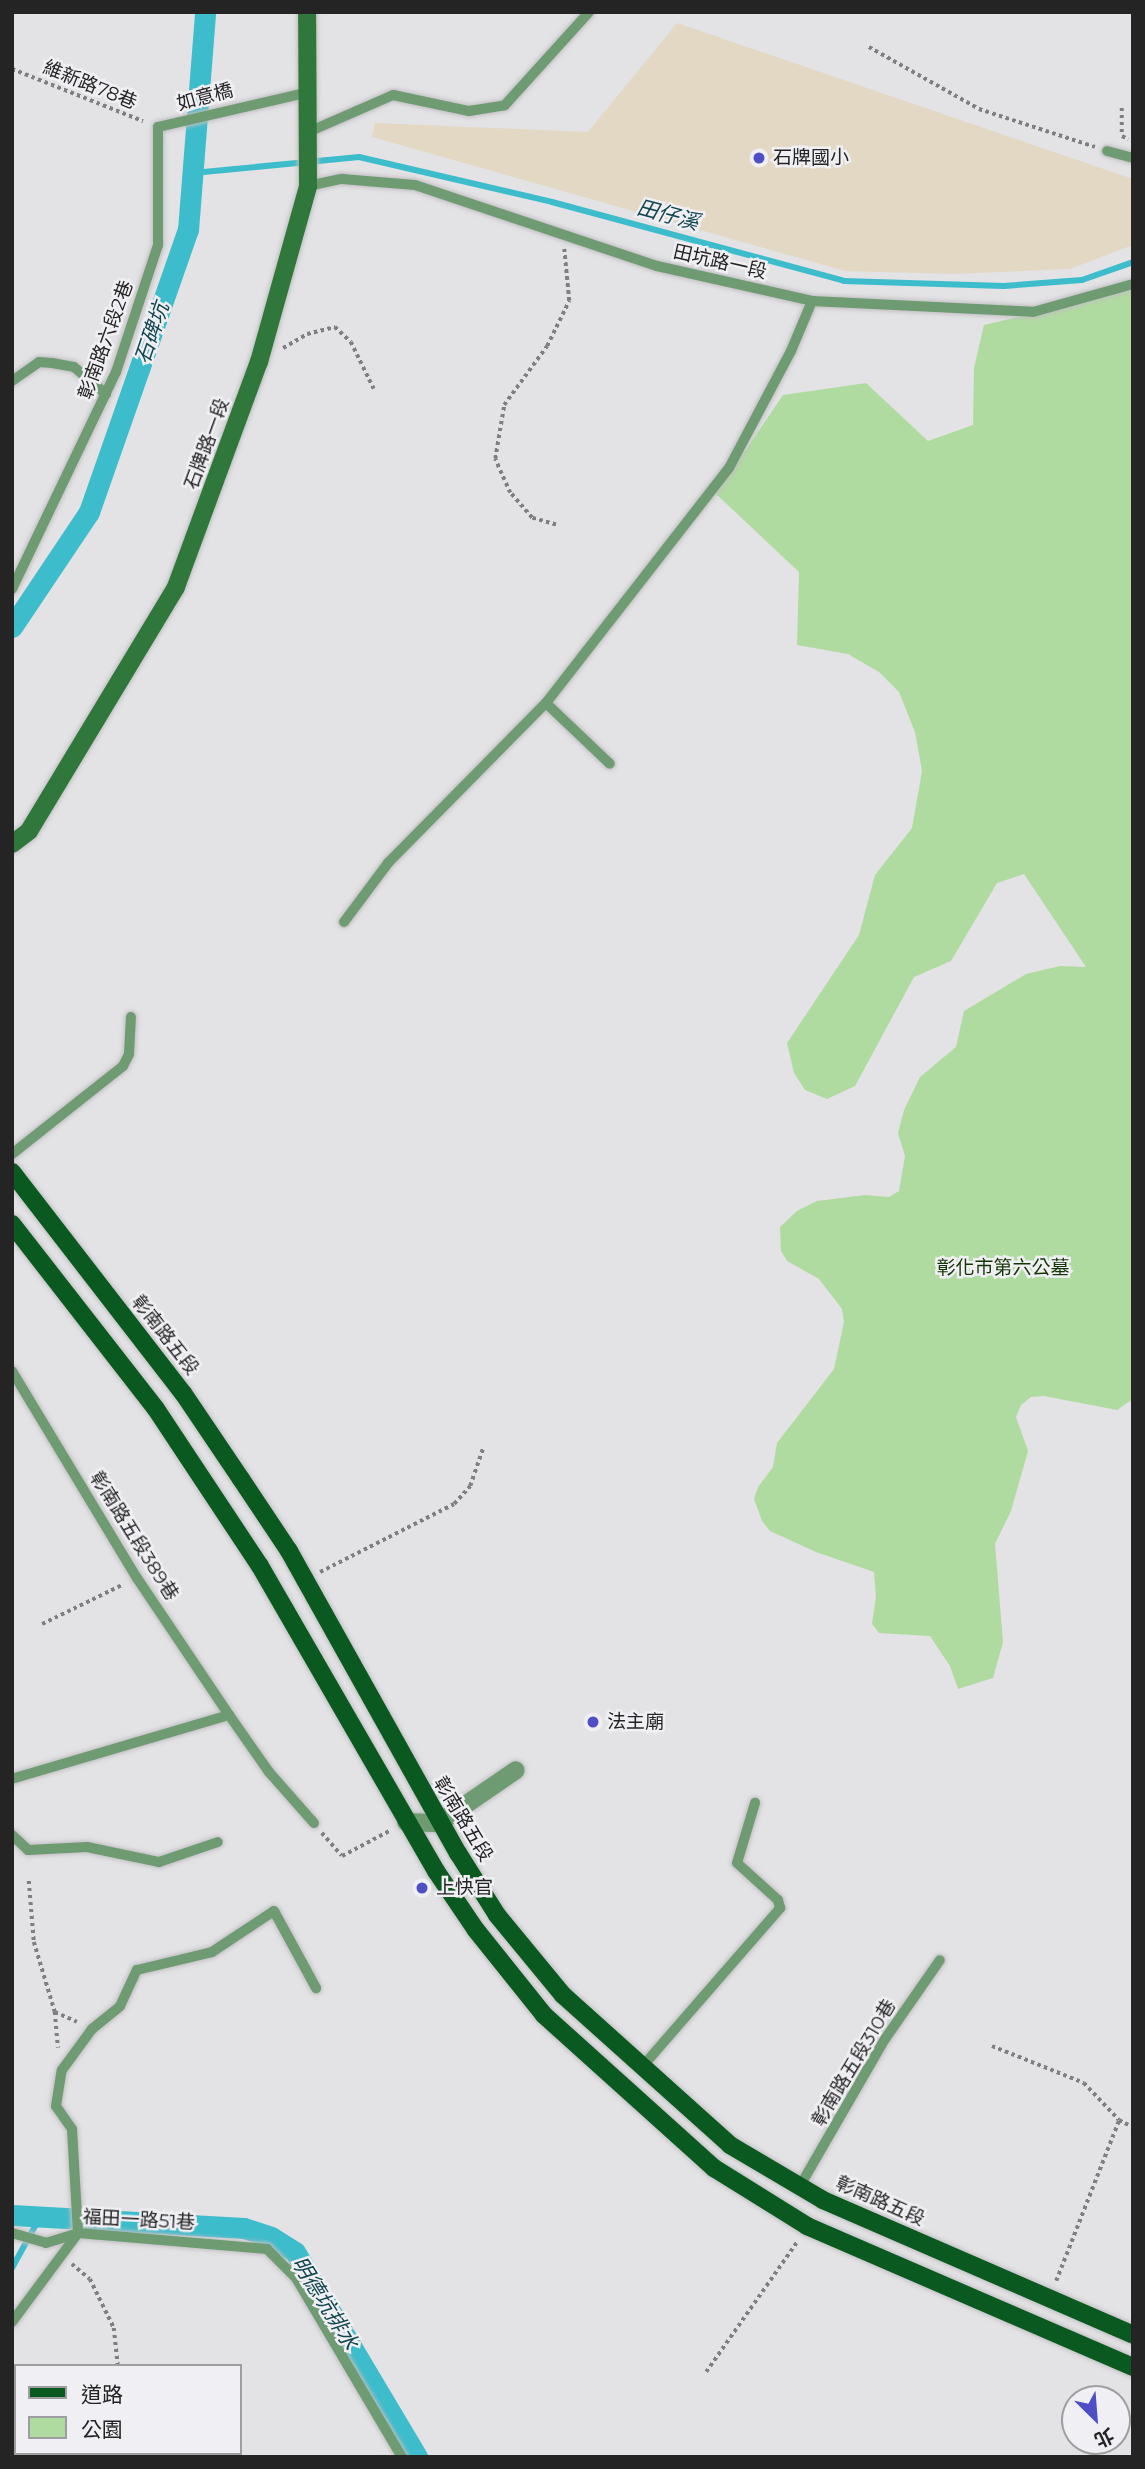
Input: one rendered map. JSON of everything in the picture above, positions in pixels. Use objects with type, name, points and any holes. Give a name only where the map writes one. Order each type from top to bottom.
[{"type":"main road","name":"彰南路五段","points":[[12,1172],[183,1393],[305,1580],[439,1823],[497,1915],[563,1995],[730,2145],[800,2186],[1133,2335]]},
{"type":"main road","points":[[12,1224],[156,1409],[260,1566],[406,1822],[476,1930],[544,2015],[714,2168],[807,2226],[1133,2367]]},
{"type":"street","name":"石牌路一段","points":[[12,844],[29,831],[176,587],[259,362],[308,186],[305,93],[307,12]]},
{"type":"street","points":[[406,1822],[439,1823],[516,1770]]},
{"type":"lane","points":[[306,133],[393,95],[468,111],[505,105],[589,12]]},
{"type":"lane","name":"如意橋","points":[[158,127],[261,100],[305,93]]},
{"type":"lane","name":"彰南路六段2巷","points":[[13,585],[106,394],[158,245],[158,127]]},
{"type":"lane","points":[[1107,150],[1133,159]]},
{"type":"lane","name":"田坑路一段","points":[[308,186],[342,179],[415,185],[657,266],[812,301],[1033,312],[1133,284]]},
{"type":"lane","points":[[344,922],[388,863],[546,703],[729,468],[791,351],[812,301]]},
{"type":"lane","points":[[12,381],[39,362],[52,363],[75,367],[106,394]]},
{"type":"lane","points":[[546,703],[610,764]]},
{"type":"lane","points":[[12,1154],[123,1066],[129,1054],[131,1017]]},
{"type":"lane","name":"彰南路五段389巷","points":[[12,1371],[137,1577],[229,1715],[269,1772],[314,1823]]},
{"type":"lane","points":[[12,1779],[229,1715]]},
{"type":"lane","points":[[642,2067],[780,1908],[778,1900],[737,1863],[755,1802]]},
{"type":"lane","points":[[12,1835],[28,1850],[87,1847],[159,1862],[218,1842]]},
{"type":"lane","points":[[12,2322],[61,2255],[77,2228],[72,2129],[56,2106],[62,2070],[92,2029],[120,2006],[137,1970],[212,1952],[274,1911],[316,1988]]},
{"type":"lane","name":"彰南路五段310巷","points":[[800,2186],[886,2039],[940,1960]]},
{"type":"lane","name":"福田一路51巷","points":[[12,2232],[46,2243],[77,2228],[267,2249],[296,2278],[402,2457]]},
{"type":"path","points":[[869,47],[979,109],[1107,150]]},
{"type":"path","name":"維新路78巷","points":[[12,69],[158,127]]},
{"type":"path","points":[[1122,108],[1122,136],[1133,142]]},
{"type":"path","points":[[556,526],[532,518],[510,493],[495,459],[505,405],[547,346],[569,301],[563,233]]},
{"type":"path","points":[[259,362],[307,334],[335,327],[352,342],[374,389]]},
{"type":"path","points":[[305,1580],[454,1504],[470,1486],[483,1448]]},
{"type":"path","points":[[42,1624],[137,1577]]},
{"type":"path","points":[[314,1823],[342,1856],[406,1822]]},
{"type":"path","points":[[29,1881],[34,1942],[55,2012],[62,2070]]},
{"type":"path","points":[[55,2012],[92,2029]]},
{"type":"path","points":[[992,2046],[1084,2083],[1119,2120],[1133,2127]]},
{"type":"path","points":[[1049,2298],[1119,2120]]},
{"type":"path","points":[[706,2372],[807,2226]]},
{"type":"path","points":[[61,2255],[90,2279],[114,2328],[118,2364]]},
{"type":"shaded area","name":"石牌國小","points":[[677,23],[1133,179],[1133,245],[1070,269],[956,274],[845,271],[372,137],[375,123],[588,132]]},
{"type":"green space","name":"彰化市第六公墓","points":[[1133,285],[1133,1399],[1117,1410],[1044,1396],[1031,1397],[1021,1405],[1016,1417],[1028,1451],[1011,1511],[995,1544],[1003,1642],[993,1678],[958,1689],[950,1666],[930,1636],[879,1633],[872,1624],[876,1597],[874,1572],[816,1552],[770,1531],[762,1521],[754,1499],[758,1487],[773,1467],[777,1443],[834,1369],[844,1322],[842,1309],[819,1279],[787,1261],[781,1251],[780,1227],[797,1211],[817,1201],[865,1195],[889,1197],[899,1191],[905,1156],[898,1133],[904,1110],[920,1077],[956,1047],[964,1011],[1026,974],[1060,966],[1086,967],[1024,874],[997,883],[951,961],[914,977],[855,1086],[827,1099],[805,1090],[794,1073],[787,1043],[859,935],[875,875],[912,828],[922,771],[915,732],[899,692],[879,672],[848,654],[797,645],[799,572],[716,494],[783,395],[866,383],[928,441],[973,425],[974,368],[984,325],[1114,294]]},
{"type":"waterway","name":"石碑坑","points":[[12,627],[89,512],[188,230],[205,12]]},
{"type":"waterway","name":"田仔溪","points":[[193,173],[359,157],[552,202],[844,281],[1004,286],[1082,280],[1133,262]]},
{"type":"waterway","name":"明德坑排水","points":[[12,2215],[244,2228],[271,2237],[295,2252],[417,2457]]},
{"type":"waterway","points":[[12,2268],[40,2217]]},
{"type":"place","name":"石牌國小","points":[[759,158]]},
{"type":"place","name":"法主廟","points":[[593,1722]]},
{"type":"place","name":"上快官","points":[[422,1888]]}]
